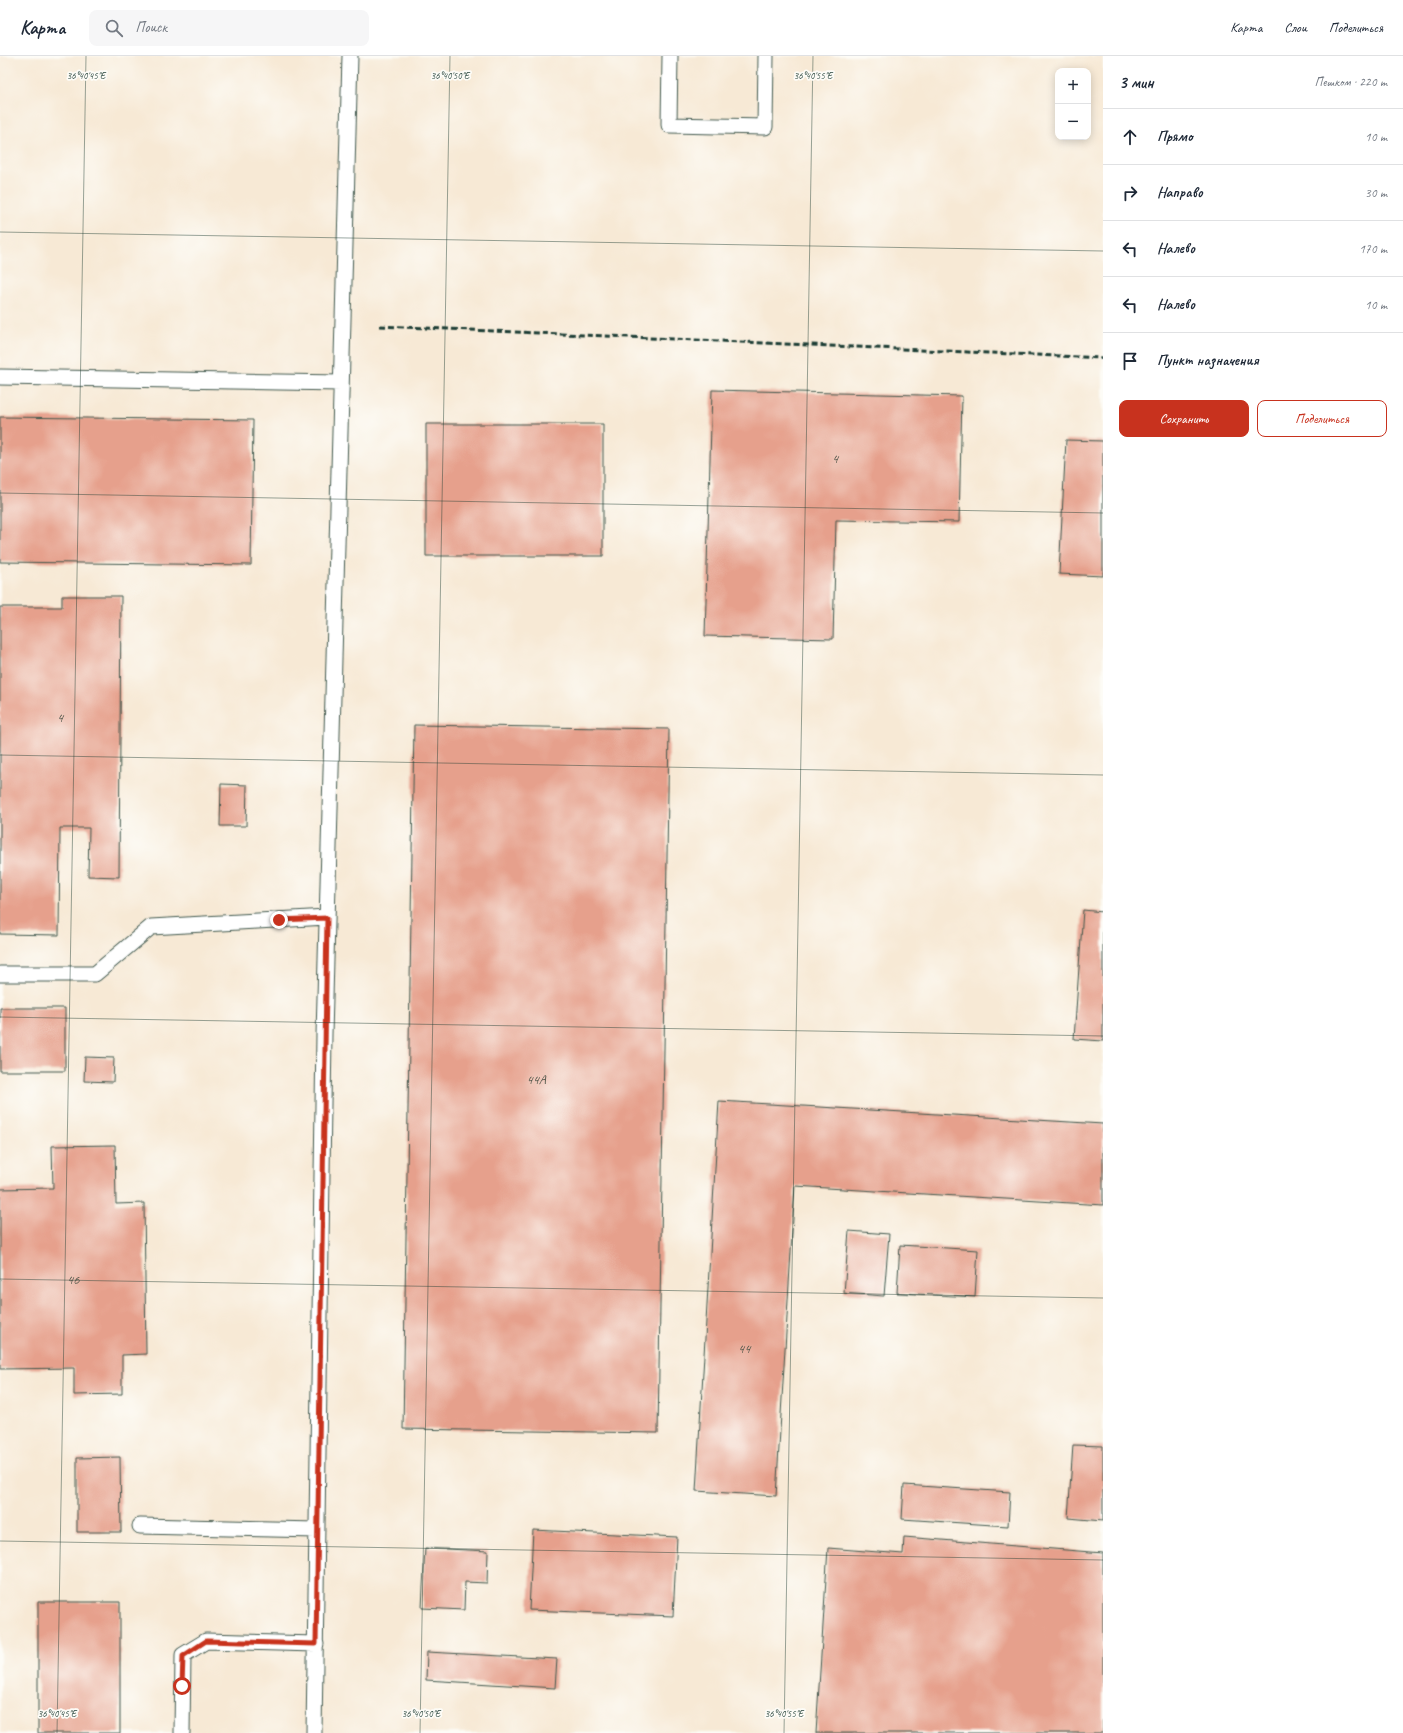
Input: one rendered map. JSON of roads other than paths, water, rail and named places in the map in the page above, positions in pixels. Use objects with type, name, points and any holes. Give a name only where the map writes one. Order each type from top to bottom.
[{"type":"lane","points":[[314,1733],[327,918],[350,56]]},
{"type":"lane","points":[[670,56],[669,126],[765,127],[766,56]]},
{"type":"lane","points":[[0,377],[341,383]]},
{"type":"lane","points":[[0,974],[95,974],[151,927],[327,918]]},
{"type":"lane","points":[[140,1526],[317,1530]]},
{"type":"lane","points":[[182,1733],[183,1656],[206,1641],[316,1644]]},
{"type":"railway","points":[[380,326],[1103,358]]}]
